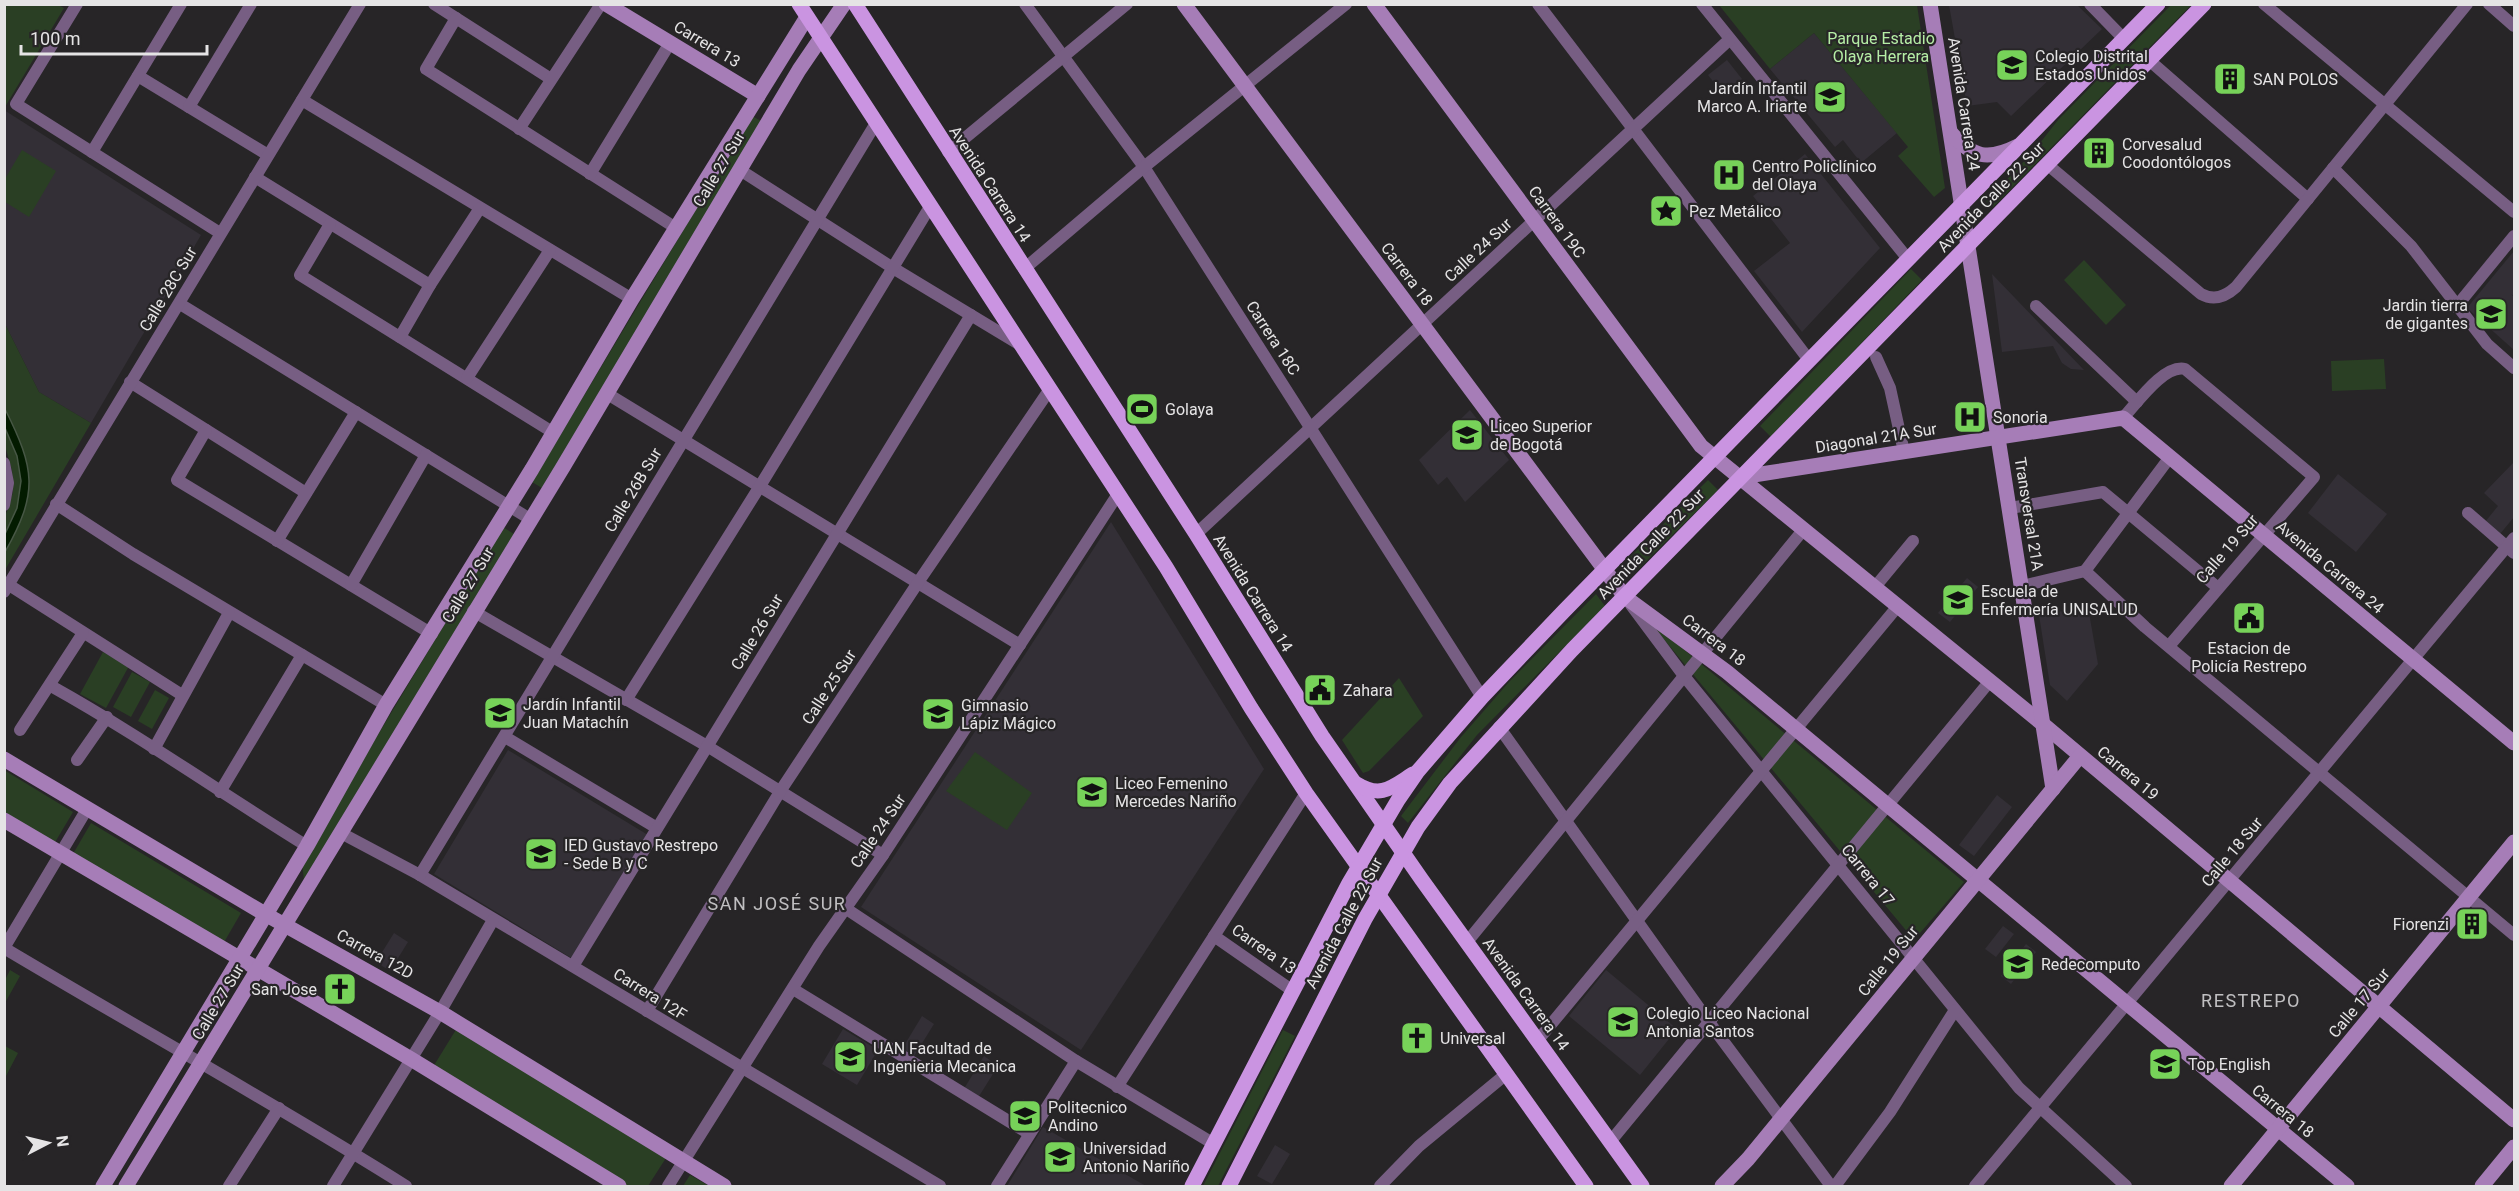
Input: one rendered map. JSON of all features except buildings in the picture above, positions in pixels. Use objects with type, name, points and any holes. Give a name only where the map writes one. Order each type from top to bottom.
[{"type":"main road","name":"Carrera 13","points":[[606,4],[758,96]]},
{"type":"main road","name":"Calle 27 Sur","points":[[126,1186],[286,925],[820,37],[844,4]]},
{"type":"main road","name":"Avenida Carrera 14","points":[[855,4],[948,152],[1196,534],[1282,675],[1383,825],[1642,1186]]},
{"type":"main road","name":"Carrera 18","points":[[1184,4],[1625,597],[1702,654],[1796,729],[2347,1186]]},
{"type":"main road","name":"Carrera 19C","points":[[1374,4],[1691,435],[1716,457]]},
{"type":"main road","name":"Avenida Carrera 24","points":[[1930,4],[1969,245]]},
{"type":"main road","name":"Avenida Calle 22 Sur","points":[[1192,1186],[1358,866],[1418,771],[1482,697],[2158,4]]},
{"type":"main road","name":"Avenida Calle 22 Sur","points":[[1229,1186],[1378,896],[1434,804],[1499,727],[2204,4]]},
{"type":"main road","name":"Calle 27 Sur","points":[[103,1186],[307,846],[386,705],[432,634],[632,299],[758,96],[803,11]]},
{"type":"main road","points":[[803,11],[1023,346],[1306,793],[1586,1186]]},
{"type":"main road","points":[[1951,133],[1966,149],[1984,156],[2004,153],[2019,146]]},
{"type":"main road","name":"Transversal 21A","points":[[1969,245],[2053,789]]},
{"type":"main road","name":"Avenida Carrera 24","points":[[2123,418],[2514,743]]},
{"type":"main road","name":"Diagonal 21A Sur","points":[[1742,477],[2123,418]]},
{"type":"main road","name":"Carrera 19","points":[[1716,457],[2044,725],[2514,1120]]},
{"type":"main road","name":"Calle 19 Sur","points":[[1722,1186],[1781,1119],[2080,756]]},
{"type":"main road","name":"Carrera 12D","points":[[4,759],[265,914],[440,1011],[724,1186]]},
{"type":"main road","points":[[1354,783],[1367,790],[1380,792],[1418,771]]},
{"type":"main road","points":[[4,820],[411,1059],[619,1186]]},
{"type":"main road","name":"Calle 17 Sur","points":[[2231,1186],[2514,842]]},
{"type":"main road","points":[[2482,1186],[2514,1147]]},
{"type":"street","points":[[77,4],[16,104],[220,233]]},
{"type":"street","points":[[92,152],[181,4]]},
{"type":"street","points":[[189,107],[251,4]]},
{"type":"street","name":"Calle 28C Sur","points":[[7,588],[360,4]]},
{"type":"street","points":[[435,4],[551,79]]},
{"type":"street","points":[[519,129],[601,4]]},
{"type":"street","name":"Carrera 18C","points":[[1025,4],[1144,167],[1482,697]]},
{"type":"street","points":[[948,152],[1127,4]]},
{"type":"street","points":[[1024,269],[1144,167],[1346,4]]},
{"type":"street","points":[[1538,4],[1809,360]]},
{"type":"street","points":[[1702,4],[1908,259]]},
{"type":"street","points":[[2090,4],[2124,39]]},
{"type":"street","points":[[2264,4],[2514,212]]},
{"type":"street","points":[[2048,165],[2201,294],[2218,298],[2230,292],[2467,4]]},
{"type":"street","points":[[2489,4],[2514,26]]},
{"type":"street","points":[[456,18],[426,69],[676,228]]},
{"type":"street","name":"Calle 24 Sur","points":[[1196,534],[1730,39]]},
{"type":"street","points":[[590,174],[670,43]]},
{"type":"street","points":[[2150,61],[2308,199]]},
{"type":"street","points":[[138,76],[268,155]]},
{"type":"street","points":[[302,100],[632,299]]},
{"type":"street","name":"Calle 26B Sur","points":[[420,875],[876,123]]},
{"type":"street","points":[[2333,168],[2411,246],[2456,307],[2487,344],[2514,368]]},
{"type":"street","points":[[740,170],[893,268],[1023,346]]},
{"type":"street","points":[[255,177],[430,285]]},
{"type":"street","points":[[626,700],[760,486],[930,205]]},
{"type":"street","points":[[400,337],[430,285],[480,208]]},
{"type":"street","points":[[330,224],[300,275],[554,433]]},
{"type":"street","points":[[2456,307],[2514,236]]},
{"type":"street","points":[[467,378],[550,250]]},
{"type":"street","points":[[180,304],[530,519]]},
{"type":"street","points":[[2036,306],[2137,402],[2123,418]]},
{"type":"street","name":"Calle 26 Sur","points":[[573,966],[970,315]]},
{"type":"street","points":[[1875,357],[1890,388],[1904,452]]},
{"type":"street","name":"Calle 19 Sur","points":[[2137,402],[2174,368],[2192,373],[2314,477],[2217,587],[2169,646]]},
{"type":"street","points":[[130,382],[306,493]]},
{"type":"street","name":"Calle 25 Sur","points":[[647,1011],[781,790],[919,581],[1050,389]]},
{"type":"street","points":[[606,393],[919,581],[1020,645]]},
{"type":"street","points":[[277,541],[356,412]]},
{"type":"street","points":[[206,430],[177,480],[432,634]]},
{"type":"street","points":[[351,585],[426,454]]},
{"type":"street","points":[[2022,586],[2085,571],[2170,457]]},
{"type":"street","points":[[4,463],[8,483],[4,504]]},
{"type":"street","points":[[2010,508],[2103,492],[2217,587]]},
{"type":"street","name":"Calle 24 Sur","points":[[668,1186],[845,908],[883,855],[1118,494]]},
{"type":"street","points":[[56,504],[229,613],[386,705]]},
{"type":"street","points":[[2468,513],[2512,546]]},
{"type":"street","points":[[1467,942],[1804,529]]},
{"type":"street","points":[[1875,587],[1913,541]]},
{"type":"street","name":"Calle 18 Sur","points":[[1975,1186],[2414,659],[2512,546]]},
{"type":"street","points":[[2085,571],[2169,646],[2514,935]]},
{"type":"street","points":[[7,588],[183,695]]},
{"type":"street","name":"Carrera 17","points":[[1625,597],[1684,676],[1839,864],[1955,1010],[2040,1109],[2126,1186]]},
{"type":"street","points":[[1538,1040],[1898,606]]},
{"type":"street","points":[[473,611],[781,790],[883,855]]},
{"type":"street","points":[[154,749],[229,613]]},
{"type":"street","points":[[20,730],[51,686],[83,633]]},
{"type":"street","points":[[220,792],[302,655]]},
{"type":"street","points":[[1610,1142],[1990,681]]},
{"type":"street","points":[[51,686],[107,717],[307,846]]},
{"type":"street","points":[[77,760],[107,717]]},
{"type":"street","points":[[1499,727],[1709,1022],[1833,1186],[1890,1112],[1955,1010]]},
{"type":"street","points":[[505,737],[657,828]]},
{"type":"street","points":[[1118,1087],[1306,793]]},
{"type":"street","points":[[87,809],[4,948],[200,1065],[279,1107],[406,1186]]},
{"type":"street","name":"Carrera 12F","points":[[341,833],[420,875],[939,1186]]},
{"type":"street","points":[[845,908],[1076,1061],[1214,1144]]},
{"type":"street","points":[[333,1186],[493,920]]},
{"type":"street","name":"Carrera 13","points":[[1214,936],[1293,992]]},
{"type":"street","points":[[793,989],[1028,1133]]},
{"type":"street","points":[[997,1186],[1028,1133],[1076,1061]]},
{"type":"street","points":[[1380,1186],[1419,1146],[1505,1075]]},
{"type":"street","points":[[229,1186],[279,1107]]},
{"type":"shaded area","name":"Colegio Distrital Estados Unidos","points":[[1949,5],[2077,5],[2102,29],[2011,116],[1997,102],[1967,106]]},
{"type":"shaded area","name":"Jardín Infantil Marco A. Iriarte","points":[[1814,33],[1897,133],[1861,163],[1843,140],[1835,147],[1770,69]]},
{"type":"shaded area","points":[[1727,60],[1742,79],[1723,94],[1708,75]]},
{"type":"shaded area","points":[[4,110],[201,235],[91,423],[39,392],[5,324]]},
{"type":"shaded area","points":[[1805,154],[1880,248],[1802,332],[1754,271],[1790,243],[1753,196]]},
{"type":"shaded area","points":[[2514,251],[2514,296],[2511,294],[2514,297],[2514,350],[2467,308]]},
{"type":"shaded area","points":[[1992,274],[2084,370],[2071,369],[2062,363],[2053,346],[2002,352]]},
{"type":"shaded area","points":[[5,409],[22,448],[29,481],[24,513],[5,552],[5,534],[17,508],[21,481],[17,456],[5,428]]},
{"type":"shaded area","name":"Liceo Superior de Bogotá","points":[[1470,410],[1509,460],[1465,502],[1447,477],[1438,485],[1419,460]]},
{"type":"shaded area","points":[[2514,462],[2514,517],[2500,534],[2485,522],[2498,506],[2484,493]]},
{"type":"shaded area","points":[[2338,474],[2387,514],[2356,552],[2308,513]]},
{"type":"shaded area","name":"Liceo Femenino Mercedes Nariño","points":[[1111,522],[1264,769],[1081,1050],[861,907]]},
{"type":"shaded area","name":"Escuela de Enfermería UNISALUD","points":[[1967,578],[1978,587],[1950,622],[1938,613]]},
{"type":"shaded area","points":[[2088,607],[2098,664],[2067,701],[2050,685],[2039,615]]},
{"type":"shaded area","name":"Jardín Infantil Juan Matachín","points":[[496,701],[511,710],[503,725],[488,716]]},
{"type":"shaded area","name":"Gimnasio Lápiz Mágico","points":[[930,702],[952,715],[946,726],[924,713]]},
{"type":"shaded area","name":"IED Gustavo Restrepo - Sede B y C","points":[[508,750],[648,835],[573,959],[434,874]]},
{"type":"shaded area","points":[[1997,795],[2012,807],[1974,856],[1959,845]]},
{"type":"shaded area","points":[[2003,926],[2014,934],[1996,957],[1985,949]]},
{"type":"shaded area","points":[[394,933],[408,942],[390,971],[376,962]]},
{"type":"shaded area","name":"Redecomputo","points":[[2026,944],[2036,952],[2011,984],[2001,976]]},
{"type":"shaded area","name":"Colegio Liceo Nacional Antonia Santos","points":[[1606,970],[1677,1029],[1640,1075],[1569,1016]]},
{"type":"shaded area","points":[[922,1016],[934,1024],[911,1061],[899,1054]]},
{"type":"shaded area","name":"UAN Facultad de Ingenieria Mecanica","points":[[843,1029],[878,1050],[857,1085],[822,1064]]},
{"type":"shaded area","name":"Top English","points":[[2166,1050],[2178,1061],[2164,1077],[2153,1067]]},
{"type":"shaded area","points":[[984,1056],[998,1066],[976,1101],[962,1092]]},
{"type":"shaded area","name":"Politecnico Andino","points":[[1023,1099],[1042,1111],[1028,1133],[1009,1121]]},
{"type":"shaded area","name":"Universidad Antonio Nariño","points":[[1043,1127],[1146,1186],[1007,1186]]},
{"type":"shaded area","points":[[1275,1145],[1290,1154],[1272,1184],[1257,1176]]},
{"type":"green space","points":[[5,4],[58,5],[64,8],[5,107]]},
{"type":"green space","name":"Parque Estadio Olaya Herrera","points":[[1719,5],[1917,5],[1945,188],[1934,197],[1898,156],[1908,147],[1814,33],[1770,69]]},
{"type":"green space","points":[[2171,5],[2191,5],[1993,207],[1986,201],[2032,153],[2058,120]]},
{"type":"green space","points":[[752,116],[763,122],[542,488],[532,482]]},
{"type":"green space","points":[[22,150],[56,171],[29,217],[5,202],[5,179]]},
{"type":"green space","points":[[2084,260],[2126,305],[2106,325],[2064,280]]},
{"type":"green space","points":[[1911,269],[1922,280],[1771,437],[1760,426]]},
{"type":"green space","points":[[5,324],[39,392],[91,423],[5,570],[5,517],[13,492],[12,470],[5,446]]},
{"type":"green space","points":[[2384,359],[2386,389],[2332,391],[2331,361]]},
{"type":"green space","points":[[1708,480],[1718,490],[1636,571],[1626,561]]},
{"type":"green space","points":[[503,527],[514,534],[304,882],[302,861]]},
{"type":"green space","points":[[1596,594],[1605,606],[1477,735],[1408,823],[1401,816],[1461,737],[1509,682]]},
{"type":"green space","points":[[1647,619],[1964,882],[1914,940]]},
{"type":"green space","points":[[103,652],[129,666],[106,708],[80,694]]},
{"type":"green space","points":[[132,672],[150,682],[131,717],[113,707]]},
{"type":"green space","points":[[1399,678],[1423,716],[1369,771],[1363,773],[1342,740]]},
{"type":"green space","points":[[155,690],[169,698],[152,729],[138,721]]},
{"type":"green space","points":[[975,752],[1032,793],[1007,830],[946,791]]},
{"type":"green space","points":[[4,770],[73,812],[54,844],[5,813]]},
{"type":"green space","points":[[91,823],[241,913],[223,944],[73,854]]},
{"type":"green space","points":[[10,970],[20,976],[5,1003],[5,980]]},
{"type":"green space","points":[[457,1028],[666,1158],[648,1186],[625,1186],[433,1067]]},
{"type":"green space","points":[[1283,1030],[1295,1036],[1218,1186],[1203,1186]]},
{"type":"green space","points":[[5,1046],[18,1053],[5,1078]]},
{"type":"green space","points":[[690,1175],[709,1186],[683,1186]]},
{"type":"place","name":"Colegio Distrital Estados Unidos","points":[[2012,65]]},
{"type":"place","name":"SAN POLOS","points":[[2230,79]]},
{"type":"place","name":"Jardín Infantil Marco A. Iriarte","points":[[1830,97]]},
{"type":"place","name":"Corvesalud Coodontólogos","points":[[2099,153]]},
{"type":"place","name":"Centro Policlínico del Olaya","points":[[1729,175]]},
{"type":"place","name":"Pez Metálico","points":[[1666,211]]},
{"type":"place","name":"Jardin tierra de gigantes","points":[[2491,314]]},
{"type":"place","name":"Golaya","points":[[1142,409]]},
{"type":"place","name":"Sonoria","points":[[1970,417]]},
{"type":"place","name":"Liceo Superior de Bogotá","points":[[1467,435]]},
{"type":"place","name":"Escuela de Enfermería UNISALUD","points":[[1958,600]]},
{"type":"place","name":"Estacion de Policía Restrepo","points":[[2249,618]]},
{"type":"place","name":"Zahara","points":[[1320,690]]},
{"type":"place","name":"Jardín Infantil Juan Matachín","points":[[500,713]]},
{"type":"place","name":"Gimnasio Lápiz Mágico","points":[[938,714]]},
{"type":"place","name":"Liceo Femenino Mercedes Nariño","points":[[1092,792]]},
{"type":"place","name":"IED Gustavo Restrepo - Sede B y C","points":[[541,854]]},
{"type":"place","name":"Fiorenzi","points":[[2472,924]]},
{"type":"place","name":"Redecomputo","points":[[2018,964]]},
{"type":"place","name":"San Jose","points":[[340,989]]},
{"type":"place","name":"Colegio Liceo Nacional Antonia Santos","points":[[1623,1022]]},
{"type":"place","name":"Universal","points":[[1417,1038]]},
{"type":"place","name":"UAN Facultad de Ingenieria Mecanica","points":[[850,1057]]},
{"type":"place","name":"Top English","points":[[2165,1064]]},
{"type":"place","name":"Politecnico Andino","points":[[1025,1116]]},
{"type":"place","name":"Universidad Antonio Nariño","points":[[1060,1157]]},
{"type":"district","name":"SAN JOSÉ SUR","points":[[777,903]]},
{"type":"district","name":"RESTREPO","points":[[2251,1000]]}]
